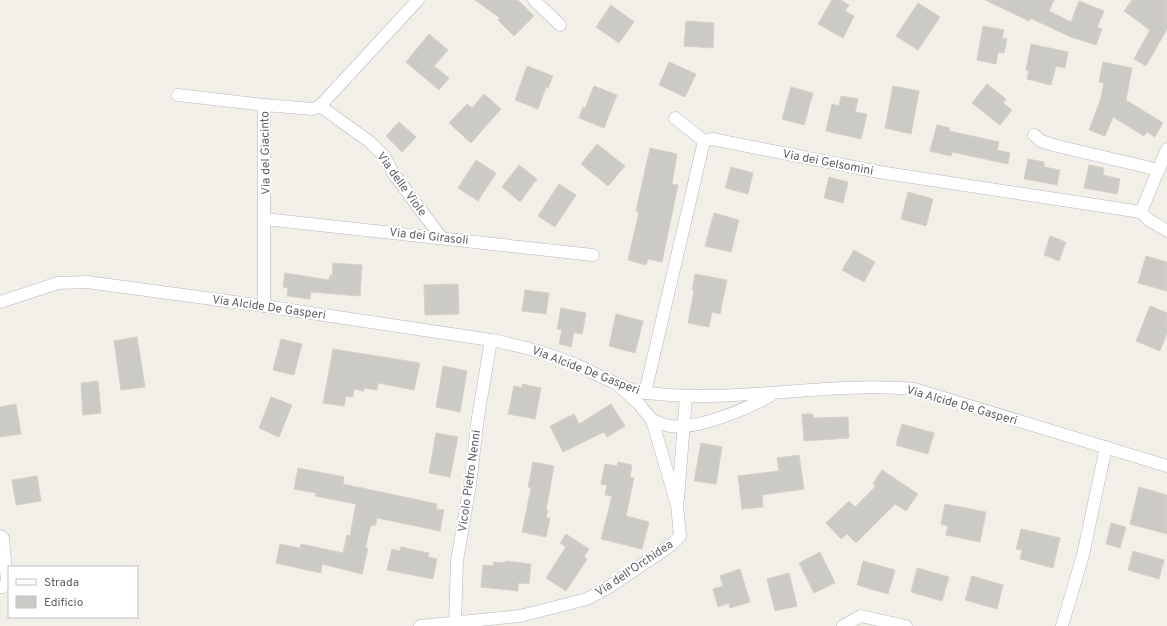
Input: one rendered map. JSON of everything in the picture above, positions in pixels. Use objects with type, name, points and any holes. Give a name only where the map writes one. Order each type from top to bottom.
[{"type":"street","points":[[320,106],[418,0]]},
{"type":"street","points":[[534,0],[560,25]]},
{"type":"street","points":[[178,95],[264,105]]},
{"type":"street","name":"Via del Giacinto","points":[[264,306],[264,105],[313,109],[320,106]]},
{"type":"street","name":"Via delle Viole","points":[[320,106],[370,142],[384,156],[393,173],[441,237]]},
{"type":"street","points":[[646,393],[700,152],[704,141],[675,118]]},
{"type":"street","points":[[1034,135],[1041,141],[1057,146],[1159,170]]},
{"type":"street","name":"Via dei Gelsomini","points":[[704,141],[712,139],[879,172],[1141,212]]},
{"type":"street","points":[[1167,149],[1141,212],[1149,220],[1167,231]]},
{"type":"street","name":"Via dei Girasoli","points":[[265,219],[441,237],[593,255]]},
{"type":"street","name":"Via Alcide De Gasperi","points":[[0,302],[58,283],[87,282],[264,306],[491,340],[527,348],[566,360],[616,384],[646,393],[723,397],[884,386],[914,389],[1167,466]]},
{"type":"street","name":"Vicolo Pietro Nenni","points":[[455,622],[457,561],[470,485],[478,417],[491,340]]},
{"type":"street","name":"Via dell'Orchidea","points":[[420,626],[520,616],[587,599],[609,587],[670,546],[680,536],[677,505],[652,420],[638,403],[616,384]]},
{"type":"street","points":[[652,420],[670,426],[694,424],[741,411],[774,394]]},
{"type":"street","points":[[677,505],[686,396]]},
{"type":"street","points":[[1062,626],[1083,555],[1106,447]]},
{"type":"street","points":[[0,536],[3,538],[7,582],[3,587],[0,587]]},
{"type":"street","points":[[843,626],[861,616],[906,626]]},
{"type":"building","points":[[475,0],[518,0],[534,16],[514,36],[498,20],[500,18]]},
{"type":"building","points":[[832,0],[841,0],[849,5],[845,11],[854,16],[843,38],[818,24]]},
{"type":"building","points":[[985,0],[1054,0],[1049,11],[1071,22],[1079,1],[1104,11],[1097,27],[1102,29],[1096,45],[1071,37],[1030,18],[1029,21]]},
{"type":"building","points":[[1132,0],[1167,0],[1167,29],[1146,66],[1134,59],[1150,30],[1124,11]]},
{"type":"building","points":[[918,3],[940,17],[918,50],[896,36]]},
{"type":"building","points":[[611,5],[634,22],[619,43],[596,27]]},
{"type":"building","points":[[686,21],[714,23],[713,48],[684,46]]},
{"type":"building","points":[[983,26],[1004,30],[1002,38],[1007,39],[1004,53],[998,52],[996,64],[977,60]]},
{"type":"building","points":[[429,34],[448,50],[434,66],[449,78],[439,90],[406,62]]},
{"type":"building","points":[[1031,44],[1068,52],[1065,68],[1056,66],[1051,85],[1027,79],[1029,71],[1026,70]]},
{"type":"building","points":[[669,62],[696,74],[685,97],[659,85]]},
{"type":"building","points":[[1103,62],[1132,68],[1126,100],[1163,123],[1155,137],[1147,132],[1144,136],[1113,117],[1105,136],[1089,130],[1100,101],[1104,83],[1099,82]]},
{"type":"building","points":[[527,66],[553,76],[548,88],[546,87],[538,109],[515,100]]},
{"type":"building","points":[[987,84],[1006,99],[1003,103],[1012,110],[1000,125],[972,103]]},
{"type":"building","points":[[594,86],[617,95],[604,128],[579,118]]},
{"type":"building","points":[[893,86],[919,91],[911,134],[885,128]]},
{"type":"building","points":[[791,87],[813,93],[804,125],[782,119]]},
{"type":"building","points":[[484,94],[501,109],[471,143],[449,123],[467,104],[472,108]]},
{"type":"building","points":[[841,96],[858,99],[855,112],[867,114],[861,139],[826,131],[832,104],[839,106]]},
{"type":"building","points":[[399,122],[416,137],[402,152],[386,136]]},
{"type":"building","points":[[937,125],[950,128],[949,131],[999,142],[997,150],[1010,153],[1008,164],[952,152],[951,156],[930,151]]},
{"type":"building","points":[[597,144],[625,166],[608,186],[581,164]]},
{"type":"building","points":[[650,148],[677,154],[672,184],[678,185],[662,262],[648,259],[646,265],[628,260],[639,212],[636,211]]},
{"type":"building","points":[[1028,159],[1044,162],[1044,167],[1060,170],[1057,185],[1024,179]]},
{"type":"building","points":[[476,160],[496,173],[478,201],[458,188]]},
{"type":"building","points":[[519,165],[537,179],[520,202],[502,187]]},
{"type":"building","points":[[1089,165],[1104,168],[1103,175],[1120,179],[1117,194],[1084,188]]},
{"type":"building","points":[[731,167],[753,173],[748,194],[725,188]]},
{"type":"building","points":[[829,177],[848,182],[843,203],[824,198]]},
{"type":"building","points":[[559,184],[576,195],[555,227],[538,216]]},
{"type":"building","points":[[908,192],[933,199],[926,226],[901,219]]},
{"type":"building","points":[[714,213],[739,220],[731,252],[705,246]]},
{"type":"building","points":[[1050,236],[1066,242],[1059,261],[1044,255]]},
{"type":"building","points":[[854,250],[875,262],[864,282],[842,270]]},
{"type":"building","points":[[1146,256],[1167,262],[1167,291],[1138,283]]},
{"type":"building","points":[[333,263],[362,265],[360,296],[311,292],[310,299],[287,296],[288,288],[283,287],[285,273],[329,280],[330,275],[332,276]]},
{"type":"building","points":[[695,274],[727,280],[720,314],[712,312],[709,327],[688,323],[694,291],[692,290]]},
{"type":"building","points":[[458,284],[459,314],[425,315],[424,285]]},
{"type":"building","points":[[525,290],[549,293],[546,314],[522,311]]},
{"type":"building","points":[[1150,306],[1167,313],[1167,333],[1160,351],[1136,341]]},
{"type":"building","points":[[561,308],[586,313],[582,334],[574,332],[571,347],[559,344],[562,330],[557,329]]},
{"type":"building","points":[[616,314],[643,321],[635,353],[609,346]]},
{"type":"building","points":[[137,337],[145,387],[121,390],[114,341]]},
{"type":"building","points":[[281,339],[302,344],[294,375],[273,370]]},
{"type":"building","points":[[333,349],[420,363],[414,390],[378,383],[377,390],[364,388],[364,391],[354,389],[353,397],[346,396],[344,406],[323,403]]},
{"type":"building","points":[[443,366],[467,371],[460,412],[436,407]]},
{"type":"building","points":[[98,381],[101,413],[83,415],[81,383]]},
{"type":"building","points":[[522,384],[541,388],[535,419],[508,414],[514,386],[522,388]]},
{"type":"building","points":[[271,397],[292,405],[279,437],[259,428]]},
{"type":"building","points":[[16,404],[21,434],[0,437],[0,407]]},
{"type":"building","points":[[611,404],[625,426],[607,437],[604,432],[563,452],[550,426],[574,414],[579,424]]},
{"type":"building","points":[[802,414],[813,414],[813,418],[848,417],[849,438],[804,441]]},
{"type":"building","points":[[902,424],[934,433],[928,454],[896,445]]},
{"type":"building","points":[[436,433],[458,437],[450,477],[429,473]]},
{"type":"building","points":[[701,443],[722,447],[716,484],[694,481]]},
{"type":"building","points":[[799,455],[804,489],[762,495],[763,507],[742,509],[738,476],[779,471],[777,458]]},
{"type":"building","points":[[533,462],[554,466],[546,510],[548,510],[546,518],[550,518],[546,537],[522,532],[531,488],[528,487]]},
{"type":"building","points":[[618,462],[632,465],[630,477],[634,478],[626,516],[649,522],[642,549],[601,539],[612,496],[605,495],[607,485],[601,484],[605,464],[617,466]]},
{"type":"building","points":[[298,468],[344,477],[343,484],[437,504],[436,509],[444,510],[440,531],[377,518],[375,526],[371,525],[365,548],[368,548],[362,574],[322,564],[321,573],[276,563],[280,544],[300,548],[301,544],[343,553],[347,535],[350,536],[356,504],[315,496],[316,493],[294,489]]},
{"type":"building","points":[[882,470],[918,494],[906,511],[895,504],[856,543],[847,534],[841,539],[826,523],[849,501],[855,507],[876,486],[873,484]]},
{"type":"building","points":[[37,476],[41,501],[16,505],[12,480]]},
{"type":"building","points":[[1139,487],[1167,495],[1167,534],[1130,524]]},
{"type":"building","points":[[945,504],[986,512],[980,542],[946,535],[948,526],[941,524]]},
{"type":"building","points":[[1111,523],[1126,527],[1120,548],[1106,544]]},
{"type":"building","points":[[1021,529],[1060,538],[1053,568],[1020,559],[1022,550],[1016,549]]},
{"type":"building","points":[[566,534],[589,549],[584,557],[587,559],[566,591],[546,578],[566,547],[560,543]]},
{"type":"building","points":[[401,547],[429,553],[428,557],[437,559],[433,579],[387,570],[392,549],[400,551]]},
{"type":"building","points":[[1133,551],[1164,560],[1159,579],[1128,570]]},
{"type":"building","points":[[820,552],[835,583],[814,593],[799,563]]},
{"type":"building","points":[[505,561],[531,564],[529,584],[518,583],[518,591],[481,587],[483,565],[493,566],[494,562],[505,563]]},
{"type":"building","points":[[863,561],[895,570],[888,594],[857,585]]},
{"type":"building","points":[[917,568],[949,577],[942,601],[911,592]]},
{"type":"building","points":[[740,569],[750,602],[730,608],[729,603],[718,607],[713,589],[723,586],[720,576]]},
{"type":"building","points":[[789,573],[797,606],[775,611],[767,579]]},
{"type":"building","points":[[972,576],[1003,585],[997,609],[965,600]]}]
